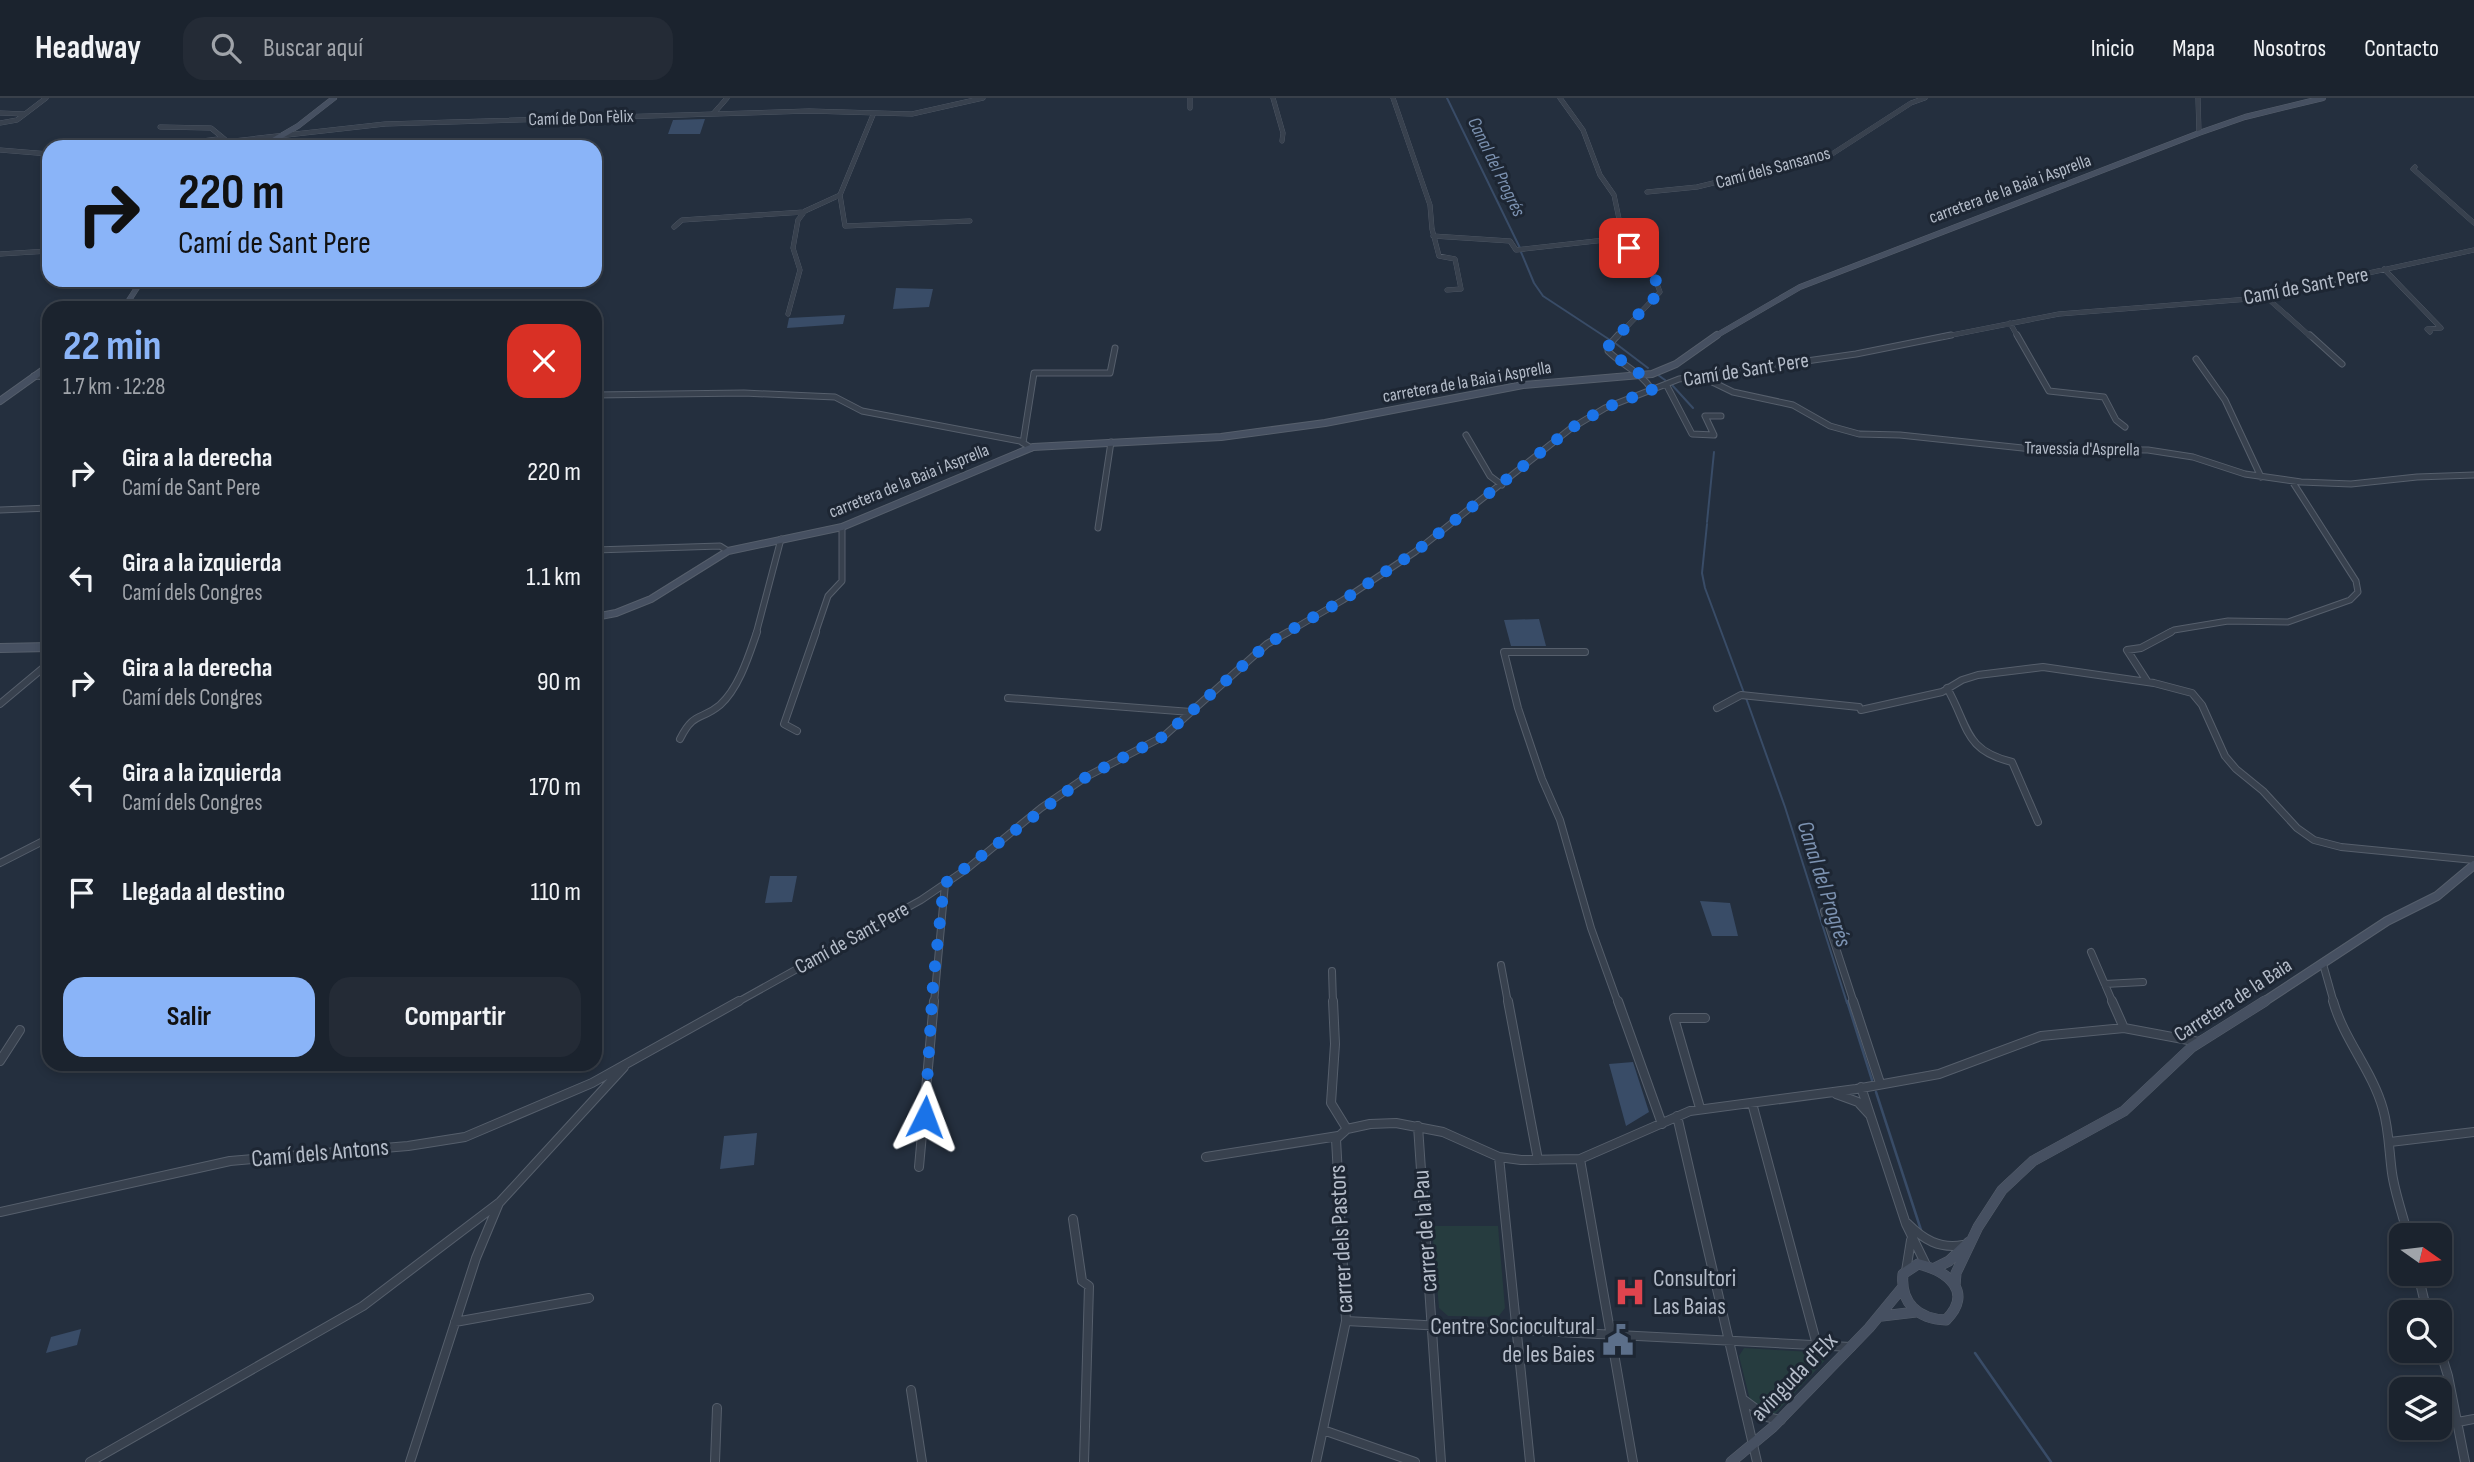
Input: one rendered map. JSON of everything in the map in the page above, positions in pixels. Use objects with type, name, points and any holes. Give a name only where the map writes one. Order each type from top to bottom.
[{"type":"main road","points":[[274,140],[334,98]]},
{"type":"main road","name":"carretera de la Baia i Asprella","points":[[602,616],[630,610],[650,601],[712,558],[728,551],[842,527],[1031,448],[1221,437],[1305,426],[1523,385],[1643,376],[1676,365],[1723,331],[1820,278],[2199,132],[2245,117],[2323,98]]},
{"type":"main road","points":[[0,401],[42,371]]},
{"type":"main road","points":[[0,648],[42,647]]},
{"type":"main road","name":"Carretera de la Baia","points":[[1930,1267],[1955,1257],[2003,1189],[2033,1161],[2123,1111],[2199,1042],[2387,921],[2437,896],[2474,865]]},
{"type":"main road","name":"Carretera de la Baia","points":[[1955,1286],[1966,1244]]},
{"type":"main road","points":[[1912,1266],[1930,1267],[1942,1272],[1955,1286],[1959,1305],[1956,1313],[1946,1320],[1935,1321],[1916,1312],[1908,1304],[1902,1288],[1903,1274],[1912,1266]]},
{"type":"main road","name":"avinguda d'Elx","points":[[1731,1462],[1753,1447],[1853,1347],[1882,1316],[1902,1288]]},
{"type":"main road","points":[[1882,1316],[1916,1312]]},
{"type":"street","points":[[0,123],[17,120],[46,98]]},
{"type":"street","points":[[713,114],[727,98]]},
{"type":"street","name":"Camí de Don Fèlix","points":[[226,140],[385,124],[809,111],[873,115],[912,114],[983,98]]},
{"type":"street","points":[[1190,98],[1190,108]]},
{"type":"street","points":[[1273,98],[1283,133],[1282,141]]},
{"type":"street","points":[[1393,98],[1430,205],[1433,236],[1439,256],[1455,259],[1461,289],[1447,290]]},
{"type":"street","points":[[1560,98],[1583,130],[1600,175],[1614,195],[1623,238],[1653,273],[1660,292],[1609,345],[1608,351],[1643,376],[1652,390]]},
{"type":"street","name":"Camí dels Sansanos","points":[[1647,192],[1697,187],[1832,154],[1911,103],[1925,98]]},
{"type":"street","points":[[2198,98],[2199,132]]},
{"type":"street","points":[[0,113],[25,114]]},
{"type":"street","points":[[873,115],[852,159],[840,195],[845,226],[970,221]]},
{"type":"street","points":[[160,127],[211,128],[226,140]]},
{"type":"street","points":[[0,150],[42,153]]},
{"type":"street","points":[[2415,167],[2413,169],[2474,223]]},
{"type":"street","points":[[674,227],[682,220],[804,212],[840,195]]},
{"type":"street","points":[[788,314],[800,270],[793,248],[795,227],[804,212]]},
{"type":"street","points":[[1433,236],[1510,241],[1516,250],[1623,238]]},
{"type":"street","name":"Camí de Sant Pere","points":[[628,1063],[921,900],[1086,777],[1164,736],[1236,668],[1267,644],[1343,600],[1415,552],[1588,417],[1666,384],[1698,375],[1856,354],[2085,310],[2265,296],[2474,250]]},
{"type":"street","points":[[0,254],[42,251]]},
{"type":"street","points":[[2385,270],[2441,328],[2427,329],[2430,332]]},
{"type":"street","points":[[2265,296],[2342,364]]},
{"type":"street","points":[[2010,323],[2049,391],[2104,397],[2116,420],[2125,427]]},
{"type":"street","points":[[1023,443],[1034,373],[1110,373],[1115,348]]},
{"type":"street","points":[[2196,359],[2225,400],[2261,477]]},
{"type":"street","name":"Travessia d'Asprella","points":[[1698,375],[1733,392],[1793,405],[1822,422],[1847,432],[2032,449],[2168,452],[2261,477],[2292,481],[2351,484],[2417,477],[2474,475]]},
{"type":"street","points":[[34,376],[42,377]]},
{"type":"street","points":[[1666,384],[1692,434],[1714,435],[1705,416],[1721,416]]},
{"type":"street","points":[[602,395],[744,393],[835,397],[862,411],[1023,443],[1031,448]]},
{"type":"street","points":[[1466,435],[1490,476],[1502,485]]},
{"type":"street","points":[[1098,528],[1111,442]]},
{"type":"street","points":[[2147,681],[2127,650],[2141,649],[2174,630],[2228,621],[2288,622],[2350,600],[2358,592],[2356,581],[2344,560],[2326,538],[2292,481]]},
{"type":"street","points":[[0,510],[42,508]]},
{"type":"street","points":[[797,731],[784,724],[828,596],[842,581],[842,527]]},
{"type":"street","points":[[680,739],[691,721],[721,705],[731,689],[766,603],[781,539]]},
{"type":"street","points":[[602,550],[720,546],[728,551]]},
{"type":"street","points":[[1585,652],[1504,652],[1518,708],[1559,820],[1591,928],[1662,1124]]},
{"type":"street","points":[[1717,708],[1741,695],[1860,708],[1902,703],[1978,675],[2043,667],[2147,681],[2192,693],[2202,705],[2225,756],[2263,791],[2297,828],[2314,840],[2341,847],[2474,860]]},
{"type":"street","points":[[0,704],[42,669]]},
{"type":"street","points":[[1947,688],[1958,705],[1973,746],[1992,759],[2012,762],[2038,822]]},
{"type":"street","points":[[1008,698],[1191,712]]},
{"type":"street","points":[[0,863],[42,842]]},
{"type":"street","points":[[919,1167],[944,884]]},
{"type":"street","points":[[1824,911],[1880,1083]]},
{"type":"street","points":[[2091,952],[2124,1028]]},
{"type":"street","points":[[2322,964],[2339,1021],[2371,1075],[2390,1142],[2392,1173],[2405,1223]]},
{"type":"street","points":[[1501,965],[1538,1160]]},
{"type":"street","points":[[1332,971],[1335,1044],[1331,1104],[1347,1129]]},
{"type":"street","points":[[2105,984],[2143,982]]},
{"type":"street","points":[[1700,1108],[1674,1018],[1705,1017]]},
{"type":"street","points":[[1206,1157],[1337,1138],[1347,1129],[1370,1124],[1418,1126],[1443,1132],[1499,1157],[1580,1159],[1700,1108],[1858,1088],[1939,1074],[2041,1036],[2124,1028],[2199,1042]]},
{"type":"street","points":[[0,1061],[20,1030]]},
{"type":"street","points":[[90,1462],[363,1306],[500,1202],[628,1063]]},
{"type":"street","name":"Camí dels Antons","points":[[0,1212],[230,1161],[408,1146],[465,1137],[552,1101],[628,1063]]},
{"type":"street","points":[[1858,1088],[1874,1119],[1911,1240],[1930,1267]]},
{"type":"street","points":[[1828,1092],[1858,1101],[1874,1119]]},
{"type":"street","points":[[1752,1103],[1817,1345]]},
{"type":"street","points":[[1677,1116],[1757,1462]]},
{"type":"street","name":"carrer de la Pau","points":[[1418,1126],[1441,1462]]},
{"type":"street","points":[[2390,1142],[2474,1132]]},
{"type":"street","name":"carrer dels Pastors","points":[[1316,1462],[1346,1321],[1337,1138]]},
{"type":"street","points":[[1499,1157],[1530,1462]]},
{"type":"street","points":[[1580,1159],[1633,1462]]},
{"type":"street","points":[[410,1462],[476,1258],[500,1202]]},
{"type":"street","points":[[1073,1219],[1082,1281],[1089,1286],[1084,1462]]},
{"type":"street","points":[[1907,1223],[1922,1238],[1939,1247],[1966,1244]]},
{"type":"street","points":[[1906,1271],[1911,1240]]},
{"type":"street","points":[[455,1322],[589,1298]]},
{"type":"street","points":[[1346,1321],[1853,1347]]},
{"type":"street","points":[[2443,1363],[2465,1462]]},
{"type":"street","points":[[911,1390],[922,1462]]},
{"type":"street","points":[[1743,1399],[1767,1418],[1780,1420]]},
{"type":"street","points":[[715,1462],[717,1408]]},
{"type":"street","points":[[2458,1422],[2474,1419]]},
{"type":"street","points":[[1323,1430],[1415,1462]]},
{"type":"green space","points":[[1432,1226],[1498,1226],[1505,1308],[1498,1317],[1448,1316],[1439,1308]]},
{"type":"green space","points":[[1744,1348],[1827,1353],[1829,1356],[1773,1416],[1751,1404],[1739,1356]]},
{"type":"water","points":[[705,119],[700,134],[668,134],[673,120]]},
{"type":"water","points":[[896,288],[933,289],[929,307],[893,309]]},
{"type":"water","points":[[845,315],[843,324],[787,328],[789,318]]},
{"type":"water","points":[[1539,619],[1546,646],[1511,646],[1504,620]]},
{"type":"water","points":[[770,876],[797,876],[792,902],[765,903]]},
{"type":"water","points":[[1700,901],[1730,903],[1738,936],[1712,936]]},
{"type":"water","points":[[1633,1062],[1649,1112],[1626,1126],[1609,1064]]},
{"type":"water","points":[[757,1133],[754,1165],[720,1169],[724,1136]]},
{"type":"water","points":[[81,1329],[77,1345],[46,1353],[51,1337]]},
{"type":"waterway","name":"Canal del Progrés","points":[[1447,98],[1520,248]]},
{"type":"waterway","name":"Canal del Progrés","points":[[1521,252],[1534,283],[1543,296],[1610,340]]},
{"type":"waterway","name":"Canal del Progrés","points":[[1615,343],[1648,368]]},
{"type":"waterway","name":"Canal del Progrés","points":[[1658,375],[1665,380]]},
{"type":"waterway","name":"Canal del Progrés","points":[[1672,385],[1693,408]]},
{"type":"waterway","name":"Canal del Progrés","points":[[1707,522],[1714,452]]},
{"type":"waterway","name":"Canal del Progrés","points":[[1707,524],[1702,573],[1705,588],[1744,693]]},
{"type":"waterway","name":"Canal del Progrés","points":[[1746,698],[1785,807],[1847,1003]]},
{"type":"waterway","name":"Canal del Progrés","points":[[1847,1001],[1872,1080]]},
{"type":"waterway","points":[[1876,1092],[1921,1230]]},
{"type":"waterway","points":[[1975,1353],[2051,1462]]},
{"type":"place","name":"Consultori Las Baias","points":[[1630,1292]]},
{"type":"place","name":"Centre Sociocultural de les Baies","points":[[1618,1340]]},
{"type":"route","points":[[925,1117],[933,984],[945,900],[944,884],[1004,841],[1041,808],[1086,777],[1164,736],[1236,668],[1267,644],[1343,600],[1415,552],[1570,429],[1605,408],[1652,390],[1643,376],[1618,361],[1608,351],[1609,345],[1660,292],[1653,273],[1629,248]]}]
